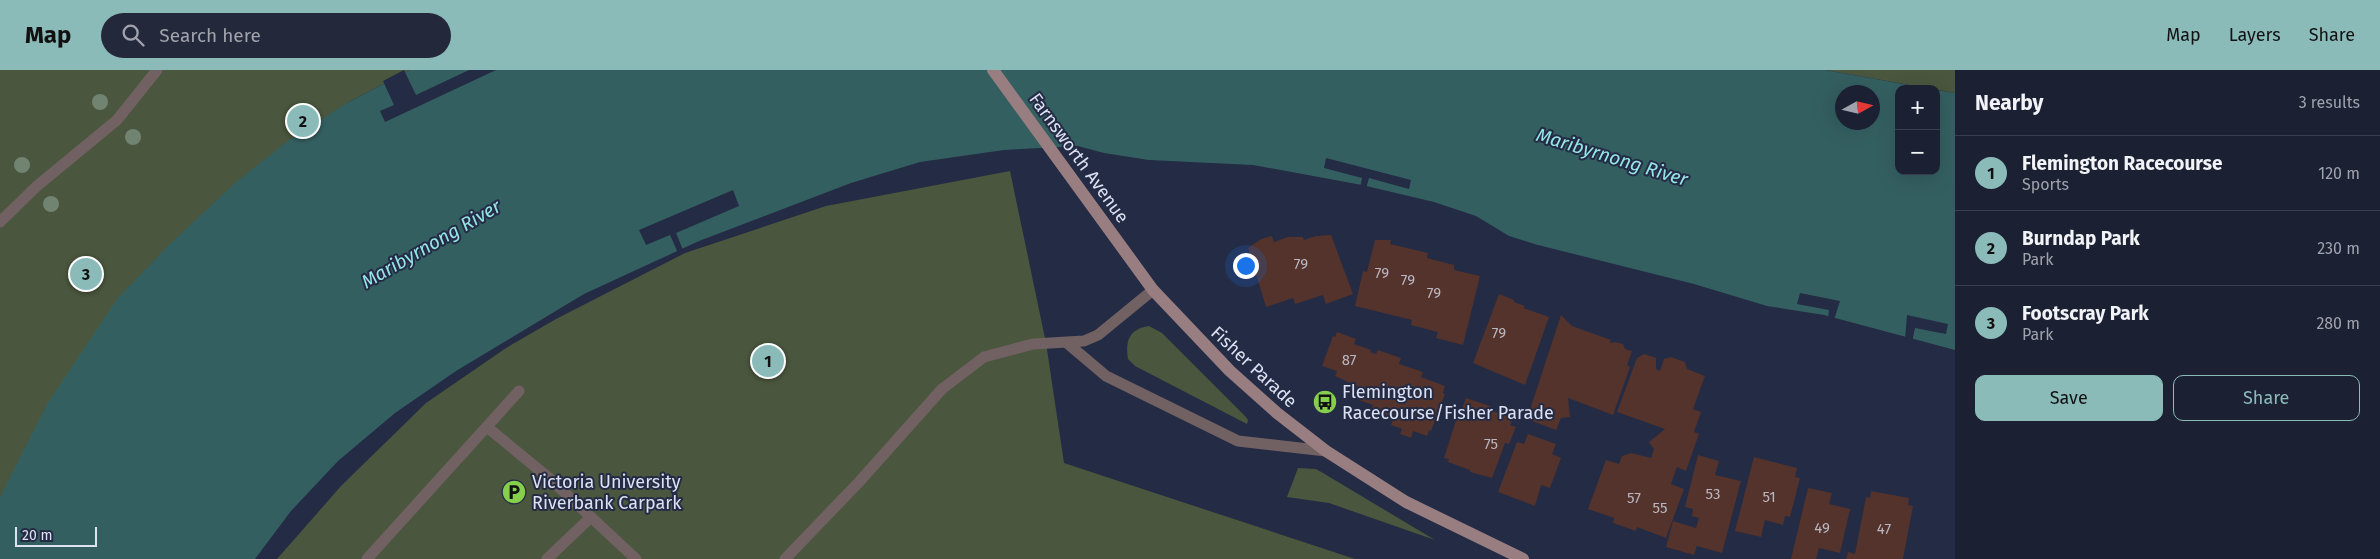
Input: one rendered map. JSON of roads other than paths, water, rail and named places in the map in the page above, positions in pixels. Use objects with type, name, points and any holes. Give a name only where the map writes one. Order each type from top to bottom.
[{"type":"main road","name":"Farnsworth Avenue","points":[[994,70],[1118,242]]},
{"type":"main road","name":"Fisher Parade","points":[[1118,242],[1153,290],[1230,372],[1277,413],[1326,451],[1406,502],[1523,559]]},
{"type":"lane","points":[[0,222],[37,186],[117,120],[157,70]]},
{"type":"lane","points":[[785,559],[859,482],[942,388],[984,357],[1033,344],[1084,341],[1098,335],[1153,290]]},
{"type":"lane","points":[[1067,343],[1106,376],[1238,441],[1326,451]]},
{"type":"lane","points":[[367,559],[519,390]]},
{"type":"lane","points":[[487,427],[549,478],[636,559]]},
{"type":"lane","points":[[547,559],[590,518]]},
{"type":"water","name":"Maribyrnong River","points":[[410,70],[1825,70],[1909,85],[1895,85],[1895,175],[1940,175],[1940,91],[1955,93],[1955,350],[1824,315],[1767,306],[1694,284],[1538,245],[1509,236],[1476,216],[1434,202],[1362,185],[1253,165],[1149,160],[1104,153],[1078,146],[1004,150],[920,162],[851,183],[699,241],[584,294],[456,371],[395,413],[338,461],[291,511],[255,559],[0,559],[0,497],[47,404],[117,299],[169,245],[236,182],[289,140],[347,103]]},
{"type":"place","name":"Burndap Park","points":[[303,121]]},
{"type":"place","name":"Footscray Park","points":[[86,274]]},
{"type":"place","name":"Flemington Racecourse","points":[[768,361]]},
{"type":"place","name":"Flemington Racecourse/Fisher Parade","points":[[1325,402]]},
{"type":"place","name":"Victoria University Riverbank Carpark","points":[[514,492]]}]
